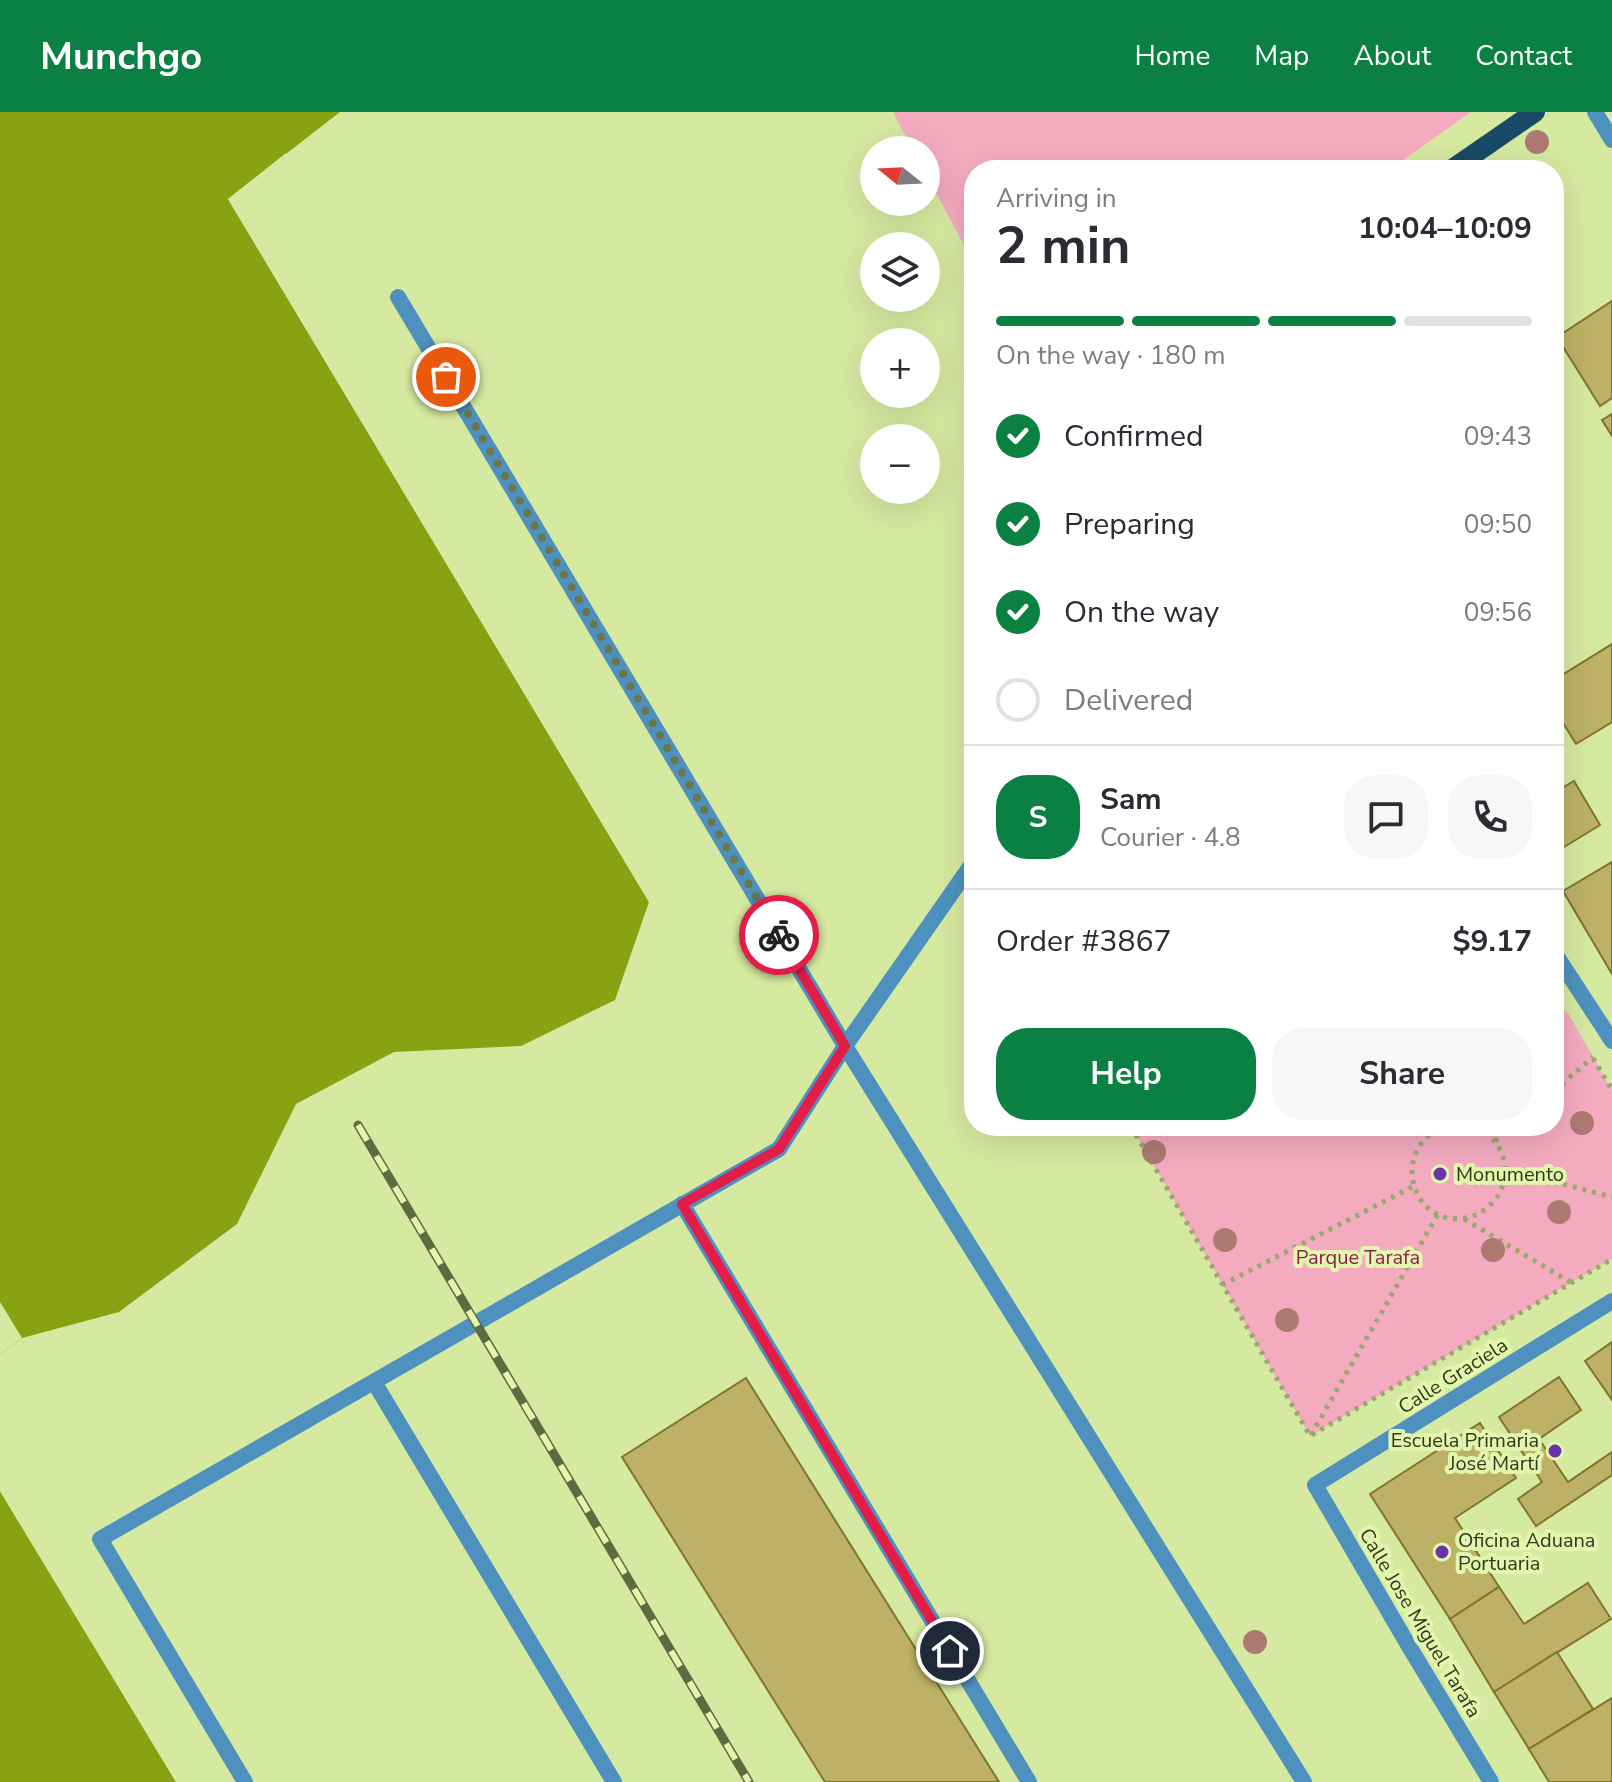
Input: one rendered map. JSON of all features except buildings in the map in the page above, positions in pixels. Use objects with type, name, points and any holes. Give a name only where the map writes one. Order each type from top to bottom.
[{"type":"main road","points":[[1465,160],[1535,112]]},
{"type":"street","points":[[1595,112],[1612,140]]},
{"type":"street","points":[[398,297],[845,1046],[1304,1782]]},
{"type":"street","points":[[245,1782],[100,1539],[779,1149],[845,1046],[964,875]]},
{"type":"street","points":[[1564,967],[1612,1041]]},
{"type":"street","points":[[682,1204],[1029,1782]]},
{"type":"street","name":"Calle Graciela","points":[[1315,1485],[1612,1301]]},
{"type":"street","points":[[374,1382],[614,1782]]},
{"type":"street","name":"Calle Jose Miguel Tarafa","points":[[1315,1485],[1491,1782]]},
{"type":"path","points":[[1564,1082],[1593,1057]]},
{"type":"path","points":[[1137,1136],[1310,1436]]},
{"type":"path","points":[[1428,1136],[1415,1154],[1411,1170],[1414,1186],[1427,1207],[1450,1218],[1477,1215],[1489,1207],[1504,1184],[1502,1154],[1489,1136]]},
{"type":"path","points":[[1495,1141],[1501,1136]]},
{"type":"path","points":[[1505,1169],[1612,1197]]},
{"type":"path","points":[[1222,1285],[1414,1186]]},
{"type":"path","points":[[1310,1436],[1438,1214]]},
{"type":"path","points":[[1464,1218],[1572,1283]]},
{"type":"path","points":[[1310,1436],[1612,1259]]},
{"type":"green space","points":[[893,112],[1471,112],[1403,160],[964,160],[964,245],[940,200],[940,136],[906,136]]},
{"type":"green space","name":"Parque Tarafa","points":[[1564,1010],[1612,1090],[1612,1259],[1310,1436],[1137,1136],[1564,1136]]},
{"type":"shaded area","points":[[0,112],[340,112],[228,199],[649,902],[615,1000],[521,1046],[394,1052],[296,1104],[237,1224],[119,1312],[22,1338],[0,1354]]},
{"type":"shaded area","points":[[0,1491],[176,1782],[0,1782]]},
{"type":"pier","points":[[286,153],[288,156],[233,200],[652,900],[649,902],[228,199]]},
{"type":"pier","points":[[0,1302],[22,1338],[0,1354]]},
{"type":"pier","points":[[0,1487],[3,1489],[180,1782],[176,1782]]},
{"type":"railway","points":[[358,1125],[749,1782]]},
{"type":"way so far","points":[[446,377],[779,935]]},
{"type":"place","name":"Monumento","points":[[1440,1174]]},
{"type":"place","name":"Escuela Primaria José Martí","points":[[1555,1451]]},
{"type":"place","name":"Oficina Aduana Portuaria","points":[[1442,1552]]},
{"type":"route","points":[[779,935],[845,1046],[779,1149],[682,1204],[950,1651]]}]
